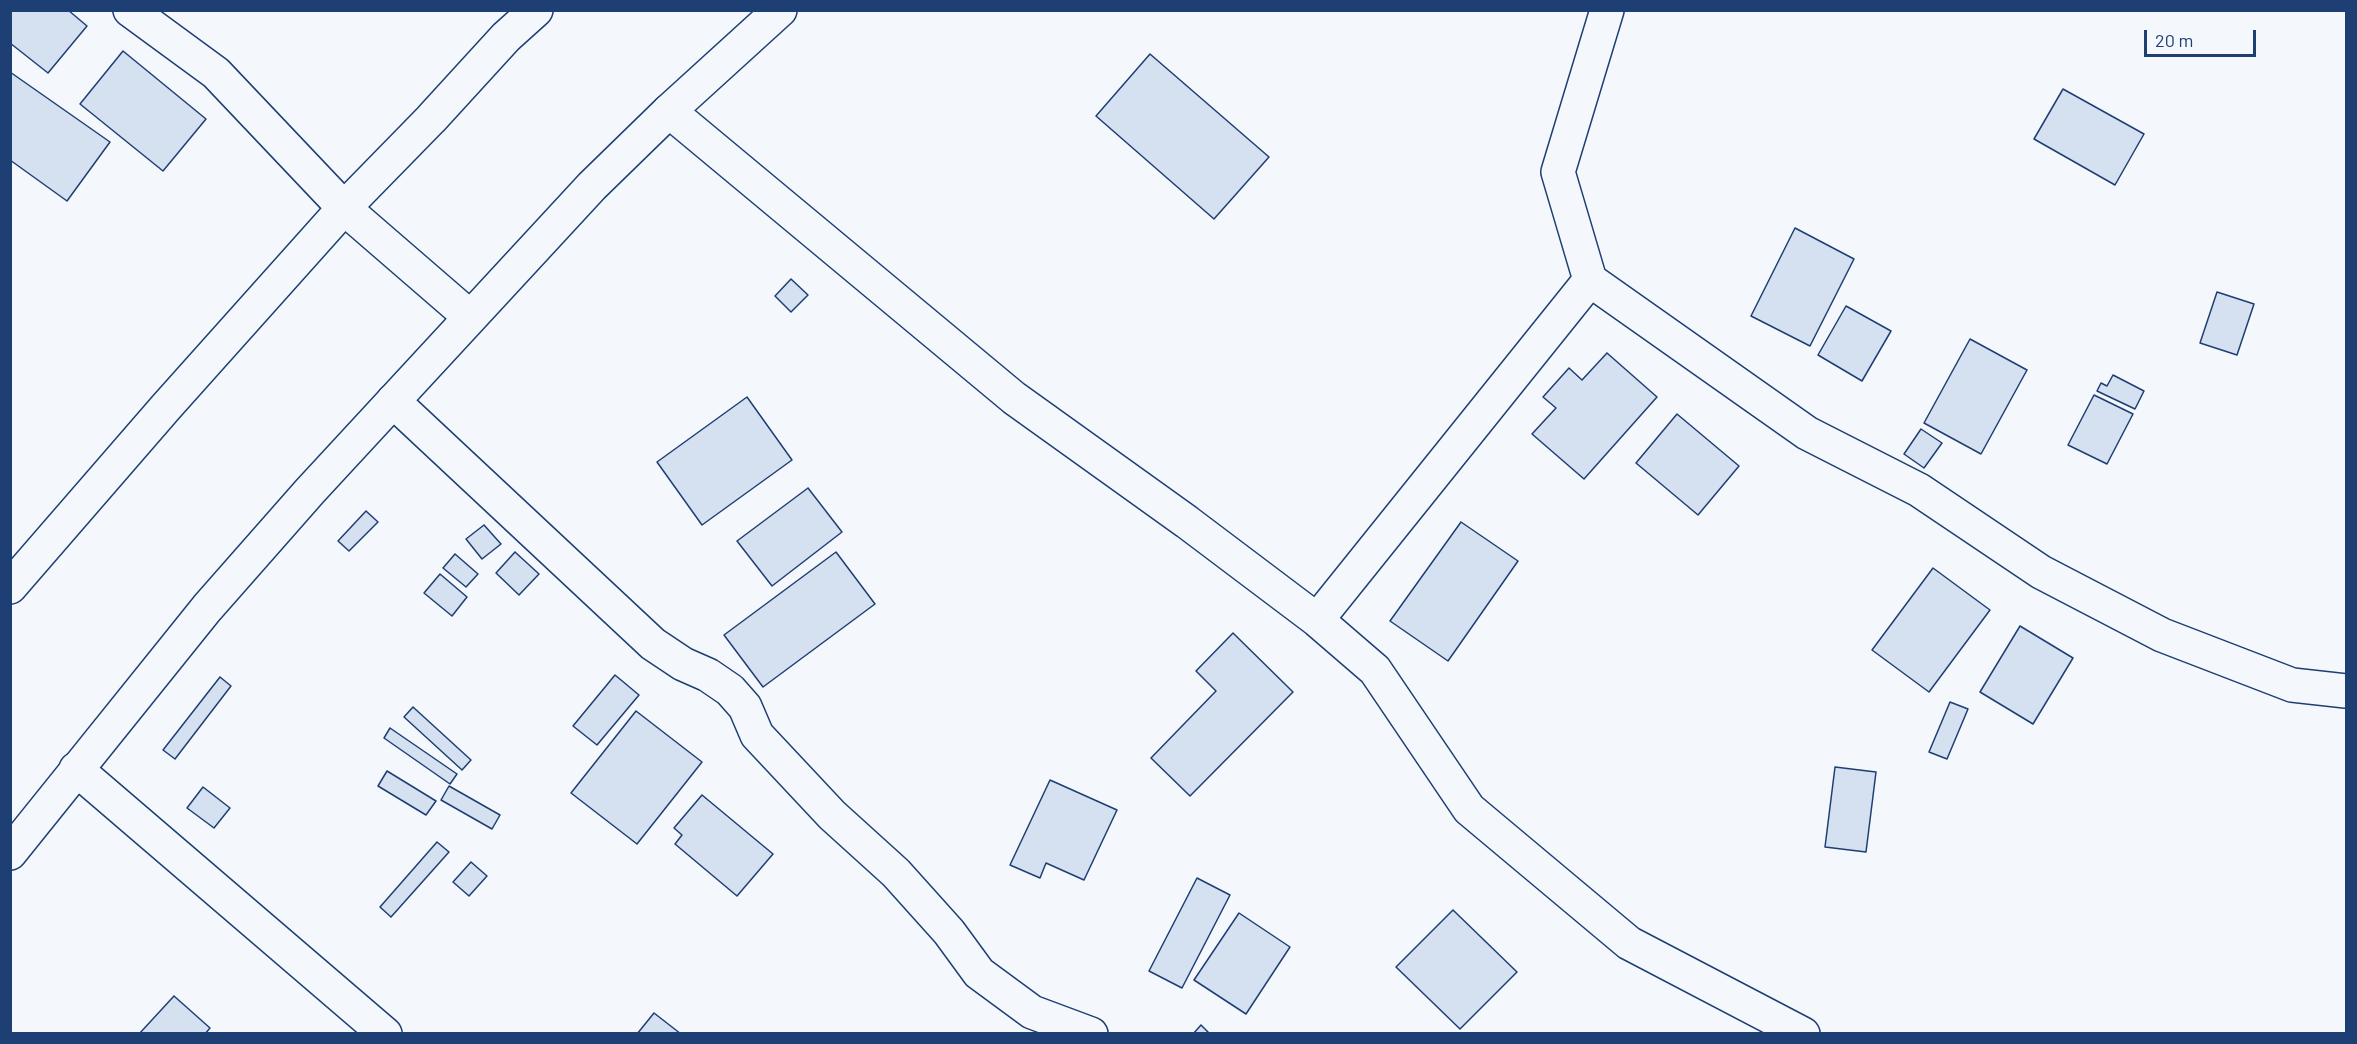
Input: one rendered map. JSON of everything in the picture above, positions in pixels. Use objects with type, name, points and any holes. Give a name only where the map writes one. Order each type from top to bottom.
[{"type":"main road","points":[[130,10],[216,73],[344,208],[470,317]]},
{"type":"main road","points":[[10,587],[166,407],[344,208],[431,119],[506,37],[536,10]]},
{"type":"main road","points":[[10,853],[207,608],[310,491],[592,186],[669,111],[780,10]]},
{"type":"main road","points":[[1607,10],[1558,171],[1590,280],[1808,433],[1919,490],[2041,572],[2162,635],[2292,685],[2346,691]]},
{"type":"main road","points":[[669,111],[1014,398],[1187,522],[1317,620],[1375,670],[1469,809],[1629,943],[1803,1034]]},
{"type":"main road","points":[[1317,620],[1590,280]]},
{"type":"main road","points":[[393,401],[653,644],[730,690],[745,707],[756,735],[832,815],[897,873],[949,932],[979,973],[1032,1012],[1091,1034]]},
{"type":"main road","points":[[76,769],[385,1034]]},
{"type":"building","points":[[10,10],[68,10],[87,26],[48,73],[10,43]]},
{"type":"building","points":[[123,51],[206,119],[163,171],[80,104]]},
{"type":"building","points":[[1150,54],[1269,157],[1214,219],[1096,116]]},
{"type":"building","points":[[10,72],[110,142],[67,201],[10,160]]},
{"type":"building","points":[[2063,89],[2144,134],[2115,185],[2034,139]]},
{"type":"building","points":[[1795,228],[1854,259],[1810,346],[1751,316]]},
{"type":"building","points":[[791,279],[808,295],[791,312],[775,296]]},
{"type":"building","points":[[2217,292],[2254,304],[2237,355],[2200,343]]},
{"type":"building","points":[[1846,306],[1891,331],[1862,381],[1818,355]]},
{"type":"building","points":[[1970,339],[2027,370],[1981,454],[1924,423]]},
{"type":"building","points":[[1607,353],[1657,397],[1584,479],[1532,434],[1556,408],[1543,397],[1569,368],[1582,380]]},
{"type":"building","points":[[2113,375],[2144,391],[2135,409],[2097,391],[2101,383],[2107,386]]},
{"type":"building","points":[[2094,395],[2133,414],[2107,464],[2068,445]]},
{"type":"building","points":[[747,397],[792,460],[702,525],[657,462]]},
{"type":"building","points":[[1677,414],[1739,466],[1698,515],[1636,463]]},
{"type":"building","points":[[1921,429],[1942,443],[1924,468],[1904,454]]},
{"type":"building","points":[[808,488],[842,532],[772,586],[737,541]]},
{"type":"building","points":[[366,511],[378,522],[349,551],[338,541]]},
{"type":"building","points":[[1461,522],[1518,561],[1448,661],[1390,621]]},
{"type":"building","points":[[484,525],[501,544],[482,559],[466,539]]},
{"type":"building","points":[[515,552],[539,574],[519,595],[496,573]]},
{"type":"building","points":[[836,552],[875,604],[763,687],[724,635]]},
{"type":"building","points":[[455,554],[478,574],[466,587],[443,568]]},
{"type":"building","points":[[1933,568],[1990,610],[1929,692],[1872,650]]},
{"type":"building","points":[[440,574],[467,597],[452,616],[424,593]]},
{"type":"building","points":[[2020,626],[2073,658],[2033,724],[1980,692]]},
{"type":"building","points":[[1233,633],[1293,692],[1190,796],[1151,758],[1216,691],[1196,671]]},
{"type":"building","points":[[615,675],[639,695],[597,745],[573,726]]},
{"type":"building","points":[[220,677],[231,686],[175,759],[163,750]]},
{"type":"building","points":[[1950,702],[1968,709],[1947,759],[1929,752]]},
{"type":"building","points":[[413,707],[471,760],[462,770],[404,717]]},
{"type":"building","points":[[636,711],[702,762],[637,844],[571,793]]},
{"type":"building","points":[[390,728],[457,774],[450,784],[384,738]]},
{"type":"building","points":[[1835,767],[1876,772],[1866,852],[1825,847]]},
{"type":"building","points":[[387,771],[436,801],[426,815],[378,786]]},
{"type":"building","points":[[1050,780],[1117,810],[1084,880],[1046,863],[1040,878],[1010,865]]},
{"type":"building","points":[[449,786],[500,815],[492,829],[441,800]]},
{"type":"building","points":[[203,787],[230,808],[214,828],[187,808]]},
{"type":"building","points":[[702,795],[773,854],[737,896],[675,844],[682,835],[674,828]]},
{"type":"building","points":[[437,842],[449,852],[391,917],[380,907]]},
{"type":"building","points":[[471,862],[487,876],[469,896],[453,882]]},
{"type":"building","points":[[1197,878],[1230,895],[1182,988],[1149,971]]},
{"type":"building","points":[[1453,910],[1517,972],[1460,1029],[1396,967]]},
{"type":"building","points":[[1239,913],[1290,947],[1246,1014],[1194,980]]},
{"type":"building","points":[[174,996],[210,1028],[205,1034],[139,1034]]},
{"type":"building","points":[[654,1013],[681,1034],[637,1034]]},
{"type":"building","points":[[1201,1025],[1210,1034],[1193,1034]]}]
